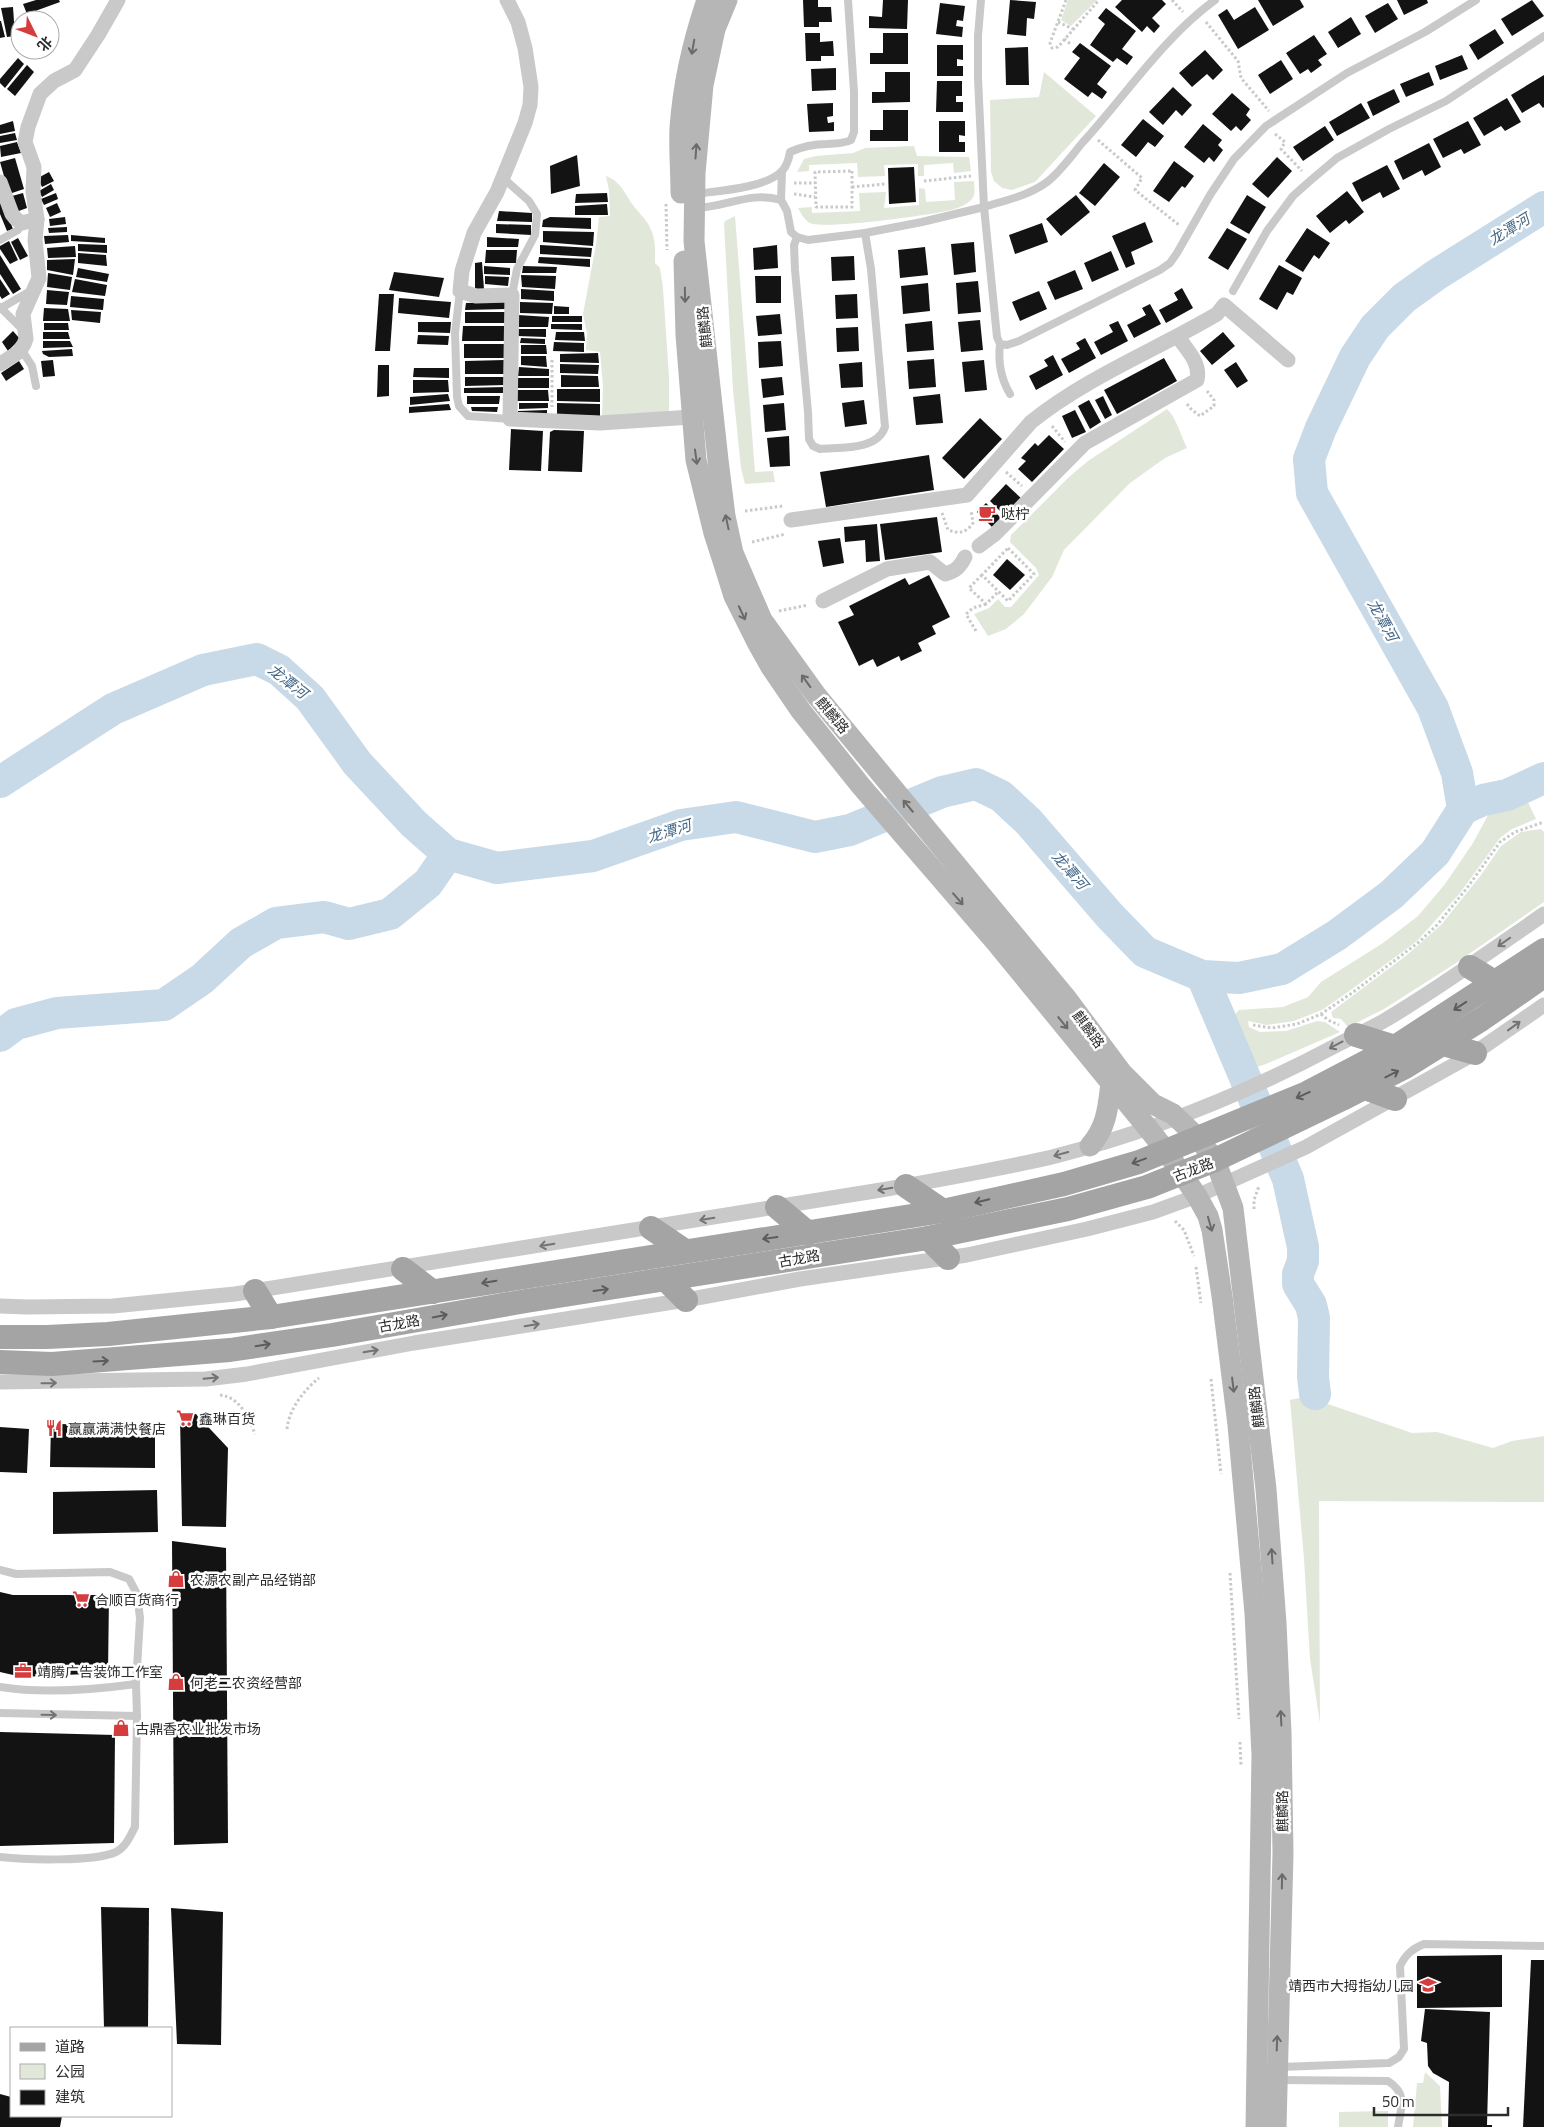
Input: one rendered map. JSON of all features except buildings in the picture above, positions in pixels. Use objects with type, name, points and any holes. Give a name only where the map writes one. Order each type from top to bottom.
[{"type":"main road","name":"麒麟路","points":[[707,0],[696,33],[682,106],[680,130],[680,209],[696,460],[714,533],[734,596],[785,690],[862,786],[1006,954],[1166,1151],[1180,1174],[1197,1196],[1208,1216],[1212,1230],[1238,1425],[1255,1613],[1262,1755],[1256,2127]]},
{"type":"main road","name":"麒麟路","points":[[727,0],[715,29],[702,85],[694,201],[694,241],[725,516],[734,553],[762,620],[816,695],[1067,999],[1122,1073],[1154,1104],[1177,1118],[1198,1138],[1215,1160],[1232,1208],[1266,1489],[1276,1623],[1281,1733],[1283,1853],[1276,2127]]},
{"type":"main road","name":"古龙路","points":[[0,1362],[52,1364],[230,1350],[928,1238],[1068,1209],[1148,1187],[1215,1160],[1259,1139],[1307,1093],[1395,1047],[1544,950]]},
{"type":"main road","points":[[1470,967],[1496,983]]},
{"type":"main road","name":"古龙路","points":[[0,1337],[108,1334],[271,1317],[942,1210],[1064,1184],[1131,1164],[1234,1124],[1281,1116],[1365,1088],[1443,1044],[1544,976]]},
{"type":"main road","points":[[1349,1031],[1395,1047]]},
{"type":"main road","points":[[1443,1044],[1476,1053]]},
{"type":"main road","points":[[1090,1146],[1103,1128],[1108,1111],[1111,1083]]},
{"type":"main road","points":[[1365,1088],[1395,1099]]},
{"type":"main road","points":[[906,1186],[942,1210]]},
{"type":"main road","points":[[777,1207],[808,1232]]},
{"type":"main road","points":[[652,1228],[685,1251]]},
{"type":"main road","points":[[928,1238],[948,1258]]},
{"type":"main road","points":[[403,1269],[433,1292]]},
{"type":"main road","points":[[666,1280],[686,1300]]},
{"type":"main road","points":[[255,1291],[271,1317]]},
{"type":"street","points":[[0,364],[19,352],[26,339],[23,314],[39,278],[35,240],[29,221],[34,168],[25,142],[34,109],[40,94],[54,81],[75,70],[98,36],[118,0]]},
{"type":"street","points":[[507,0],[518,22],[525,48],[531,87],[525,123],[503,178],[474,233],[462,271],[460,291],[476,296],[512,295],[510,420],[600,423],[692,417]]},
{"type":"street","points":[[0,182],[12,214],[16,219],[29,221]]},
{"type":"street","points":[[791,520],[967,495],[1032,422],[1042,414],[1082,388],[1217,314],[1224,305],[1288,360]]},
{"type":"street","points":[[979,546],[995,534],[1073,453],[1085,443],[1196,380],[1199,372],[1196,363],[1178,337]]},
{"type":"street","points":[[823,601],[887,569],[930,562],[944,574],[952,572],[960,566],[965,557]]},
{"type":"street","points":[[0,1306],[113,1306],[199,1299],[255,1291],[403,1269],[906,1186],[974,1174],[1090,1146],[1177,1118],[1224,1100],[1298,1066],[1349,1031],[1386,1020],[1470,967],[1544,914]]},
{"type":"street","points":[[0,1382],[206,1379],[247,1374],[414,1343],[686,1300],[778,1283],[948,1258],[1087,1229],[1153,1212],[1197,1196],[1290,1154],[1395,1099],[1476,1053],[1544,1005]]},
{"type":"lane","points":[[848,0],[854,92],[854,132],[851,140],[844,144],[825,144],[799,148],[790,152],[782,171],[780,183],[781,196],[787,211],[791,232],[797,237],[808,240],[865,233],[984,207],[1015,198],[1048,181],[1103,122],[1154,58],[1215,0]]},
{"type":"lane","points":[[981,0],[978,36],[984,207],[997,337],[1000,344],[1000,365],[1005,386],[1010,394]]},
{"type":"lane","points":[[1000,344],[1007,345],[1019,341],[1160,270],[1177,253],[1210,195],[1234,159],[1266,126],[1347,73],[1425,32],[1476,0]]},
{"type":"lane","points":[[1232,291],[1267,231],[1293,196],[1337,158],[1389,129],[1446,101],[1544,36]]},
{"type":"lane","points":[[694,201],[770,179],[782,171]]},
{"type":"lane","points":[[503,178],[530,201],[537,214],[535,235],[517,270],[512,295]]},
{"type":"lane","points":[[694,201],[712,207],[752,196],[781,196]]},
{"type":"lane","points":[[0,240],[29,221]]},
{"type":"lane","points":[[797,237],[794,245],[809,440],[813,446],[820,449],[864,445],[883,434],[885,427],[872,269],[865,233]]},
{"type":"lane","points":[[460,291],[455,339],[458,406],[468,416],[510,420]]},
{"type":"lane","points":[[26,334],[1,307],[32,292]]},
{"type":"lane","points":[[19,352],[23,352],[28,360],[36,386]]},
{"type":"lane","points":[[0,1570],[16,1574],[110,1572],[129,1579],[137,1594],[140,1618],[136,1684],[135,1827],[127,1843],[118,1851],[101,1856],[36,1860],[0,1857]]},
{"type":"lane","points":[[0,1687],[26,1690],[105,1688],[136,1684]]},
{"type":"lane","points":[[0,1713],[137,1716]]},
{"type":"lane","points":[[1277,2073],[1389,2063],[1399,2057],[1404,2049],[1399,1978],[1400,1966],[1405,1956],[1413,1948],[1424,1944],[1544,1946]]},
{"type":"lane","points":[[1277,2073],[1388,2081],[1398,2088],[1402,2101],[1398,2127]]},
{"type":"path","points":[[1066,0],[1050,43],[1052,48],[1058,47],[1099,0]]},
{"type":"path","points":[[1092,8],[1099,11]]},
{"type":"path","points":[[1199,14],[1238,61],[1241,78],[1274,120]]},
{"type":"path","points":[[1058,22],[1073,29]]},
{"type":"path","points":[[1064,39],[1072,45]]},
{"type":"path","points":[[1266,126],[1285,142],[1281,149],[1311,180]]},
{"type":"path","points":[[1091,134],[1142,178],[1135,190],[1189,233]]},
{"type":"path","points":[[852,171],[852,186],[852,207],[816,207],[815,172],[852,171]]},
{"type":"path","points":[[924,181],[974,175],[982,172]]},
{"type":"path","points":[[780,183],[815,183]]},
{"type":"path","points":[[852,186],[885,184]]},
{"type":"path","points":[[781,196],[815,197]]},
{"type":"path","points":[[550,422],[553,403],[552,360]]},
{"type":"path","points":[[1178,391],[1191,409],[1200,416],[1208,412],[1214,406],[1214,400],[1196,380]]},
{"type":"path","points":[[1042,414],[1073,453]]},
{"type":"path","points":[[996,463],[1032,495]]},
{"type":"path","points":[[939,500],[948,530],[957,533],[968,530],[973,523],[967,495]]},
{"type":"path","points":[[742,502],[747,518]]},
{"type":"path","points":[[750,534],[754,551]]},
{"type":"path","points":[[982,576],[1008,601],[1034,574],[1008,548],[969,588],[986,604]]},
{"type":"path","points":[[976,631],[966,614],[973,608],[986,604],[998,592]]},
{"type":"path","points":[[779,611],[823,601]]},
{"type":"path","points":[[776,606],[782,617]]},
{"type":"path","points":[[1253,1025],[1272,1028],[1288,1026],[1321,1014],[1357,990],[1419,942],[1447,914],[1500,842],[1515,832],[1544,822]]},
{"type":"path","points":[[1321,1014],[1349,1031]]},
{"type":"path","points":[[1169,1218],[1184,1230],[1189,1239],[1194,1254],[1203,1311]]},
{"type":"path","points":[[288,1429],[288,1419],[293,1408],[323,1375]]},
{"type":"path","points":[[1211,1377],[1222,1482]]},
{"type":"path","points":[[1230,1567],[1239,1724]]},
{"type":"path","points":[[1240,1733],[1241,1768]]},
{"type":"green space","points":[[1068,0],[1097,0],[1071,26],[1061,20]]},
{"type":"green space","points":[[1044,72],[1096,116],[1035,182],[1012,190],[1002,188],[994,181],[991,172],[990,100],[1039,97]]},
{"type":"green space","points":[[914,146],[917,156],[969,157],[971,171],[954,173],[953,163],[924,165],[924,176],[918,176],[918,164],[884,165],[885,176],[858,177],[857,163],[809,165],[809,171],[797,172],[804,159],[816,156],[853,153],[865,148]]},
{"type":"green space","points":[[606,176],[620,186],[648,223],[653,236],[655,263],[660,268],[663,288],[669,377],[669,412],[602,417],[603,387],[600,352],[586,350],[587,333],[583,314],[596,245],[599,217],[610,216],[609,190]]},
{"type":"green space","points":[[974,181],[974,195],[968,203],[951,210],[923,215],[878,221],[819,225],[808,222],[798,208],[812,207],[812,213],[860,211],[859,193],[886,192],[884,208],[919,205],[919,188],[925,189],[926,202],[955,200],[954,182]]},
{"type":"green space","points":[[735,216],[755,472],[773,471],[775,482],[745,484],[741,468],[733,390],[724,224],[725,221]]},
{"type":"green space","points":[[1167,409],[1176,422],[1187,448],[1165,458],[1130,483],[1064,550],[1052,577],[1024,614],[1006,629],[988,636],[974,614],[989,608],[998,599],[1005,607],[1011,607],[1039,575],[1036,568],[1010,542],[1011,535],[1069,477],[1088,461]]},
{"type":"green space","points":[[1520,796],[1526,798],[1536,819],[1512,829],[1500,838],[1460,893],[1417,941],[1322,1010],[1294,1021],[1267,1025],[1248,1021],[1249,1027],[1260,1032],[1286,1031],[1317,1021],[1325,1022],[1340,1032],[1266,1064],[1257,1067],[1251,1064],[1231,1019],[1239,1010],[1283,1007],[1308,997],[1321,982],[1383,943],[1418,916],[1445,884],[1473,843],[1488,815],[1496,806]]},
{"type":"green space","points":[[1541,829],[1544,832],[1544,902],[1453,965],[1384,1009],[1348,1027],[1341,1019],[1333,1018],[1331,1012],[1407,955],[1441,925],[1481,875],[1501,846],[1521,832]]},
{"type":"green space","points":[[1299,1398],[1328,1404],[1412,1433],[1437,1432],[1493,1448],[1512,1441],[1544,1436],[1544,1502],[1319,1501],[1320,1723],[1310,1659],[1304,1559],[1290,1400]]},
{"type":"green space","points":[[1425,2072],[1440,2086],[1442,2127],[1413,2127],[1417,2083],[1423,2083]]},
{"type":"green space","points":[[1388,2111],[1388,2127],[1339,2127],[1339,2112]]},
{"type":"waterway","name":"龙潭河","points":[[0,782],[113,709],[203,670],[257,659],[279,670],[310,698],[357,763],[414,824],[448,854],[497,868],[593,856],[681,825],[736,817],[815,837],[850,830],[942,792],[976,784],[1001,796],[1028,821],[1110,916],[1145,952],[1202,976],[1239,978],[1282,969],[1337,935],[1391,895],[1435,853],[1463,809],[1457,773],[1433,708],[1312,493],[1309,459],[1321,428],[1355,357],[1375,327],[1404,298],[1436,275],[1544,207]]},
{"type":"waterway","points":[[1463,809],[1483,800],[1507,795],[1544,778]]},
{"type":"waterway","points":[[0,1036],[16,1024],[57,1013],[164,1005],[202,979],[241,943],[276,923],[324,917],[349,924],[390,914],[428,883],[448,854]]},
{"type":"waterway","points":[[1202,976],[1288,1179],[1303,1247],[1303,1261],[1298,1274],[1298,1284],[1311,1305],[1314,1318],[1313,1377],[1315,1394]]},
{"type":"place","name":"哒柠","points":[[987,513]]},
{"type":"place","name":"鑫琳百货","points":[[185,1418]]},
{"type":"place","name":"赢赢满满快餐店","points":[[54,1428]]},
{"type":"place","name":"农源农副产品经销部","points":[[176,1579]]},
{"type":"place","name":"合顺百货商行","points":[[81,1599]]},
{"type":"place","name":"靖腾广告装饰工作室","points":[[23,1671]]},
{"type":"place","name":"何老二农资经营部","points":[[176,1682]]},
{"type":"place","name":"古鼎香农业批发市场","points":[[121,1728]]},
{"type":"place","name":"靖西市大拇指幼儿园","points":[[1428,1985]]}]
